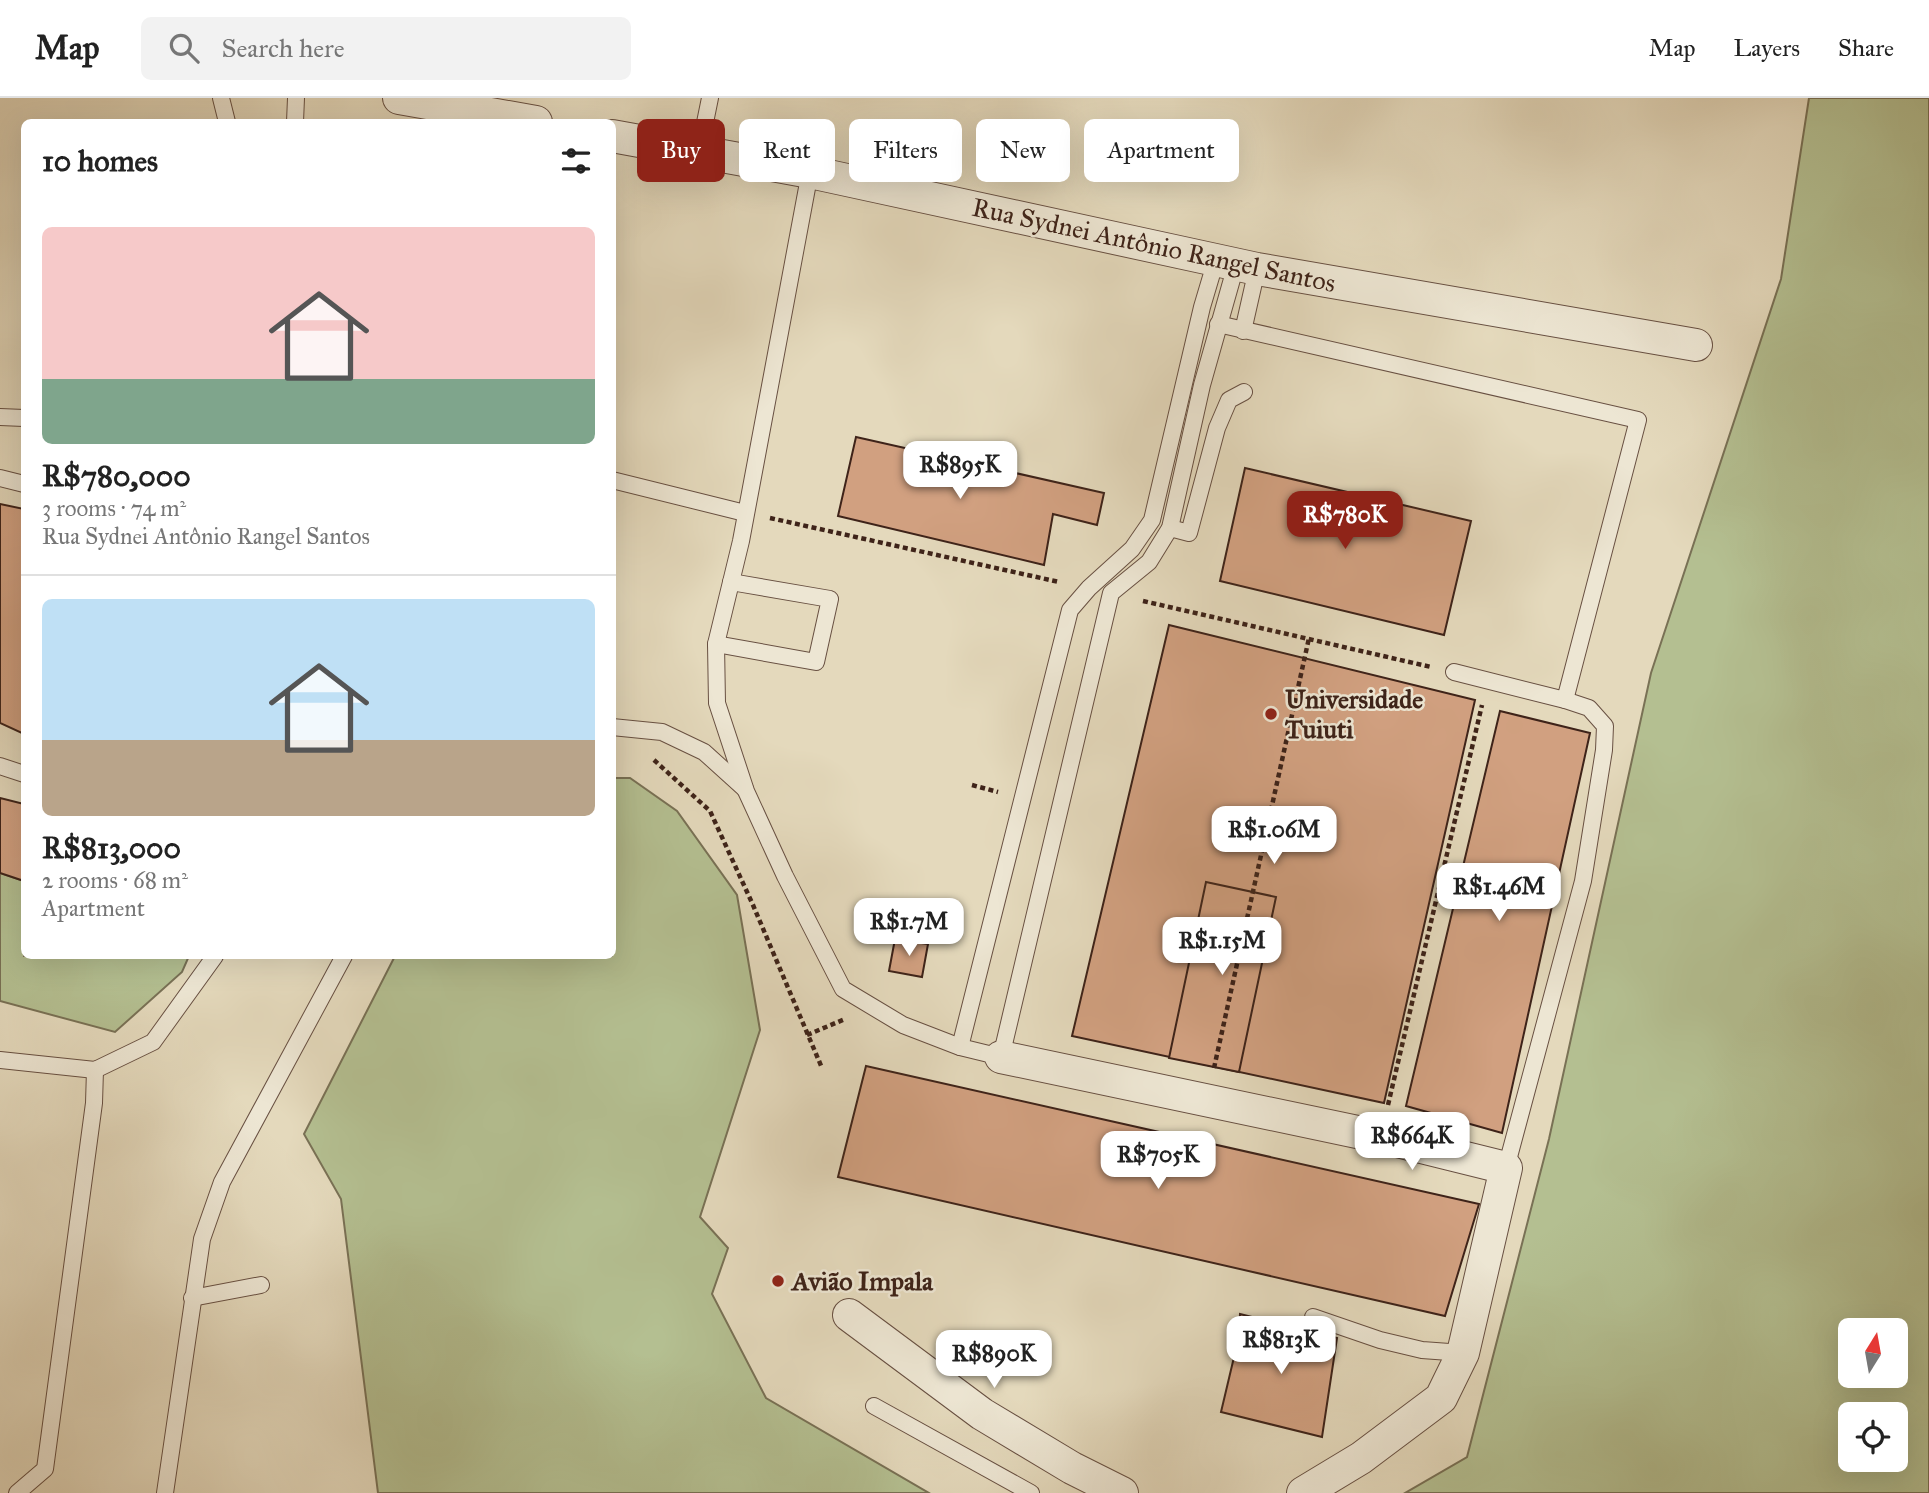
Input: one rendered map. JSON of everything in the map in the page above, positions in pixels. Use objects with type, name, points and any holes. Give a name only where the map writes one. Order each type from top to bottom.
[{"type":"street","points":[[399,98],[519,119]]},
{"type":"street","name":"Rua Sydnei Antônio Rangel Santos","points":[[616,137],[637,141]]},
{"type":"street","name":"Rua Sydnei Antônio Rangel Santos","points":[[835,177],[1236,265],[1696,345]]},
{"type":"street","points":[[1001,1057],[1381,1137],[1506,1168],[1463,1353],[1441,1398],[1361,1458],[1303,1493]]},
{"type":"street","points":[[849,1315],[982,1414],[1072,1468],[1122,1493]]},
{"type":"lane","points":[[221,98],[226,119]]},
{"type":"lane","points":[[295,119],[296,98]]},
{"type":"lane","points":[[706,119],[710,98]]},
{"type":"lane","points":[[808,182],[746,513],[716,644],[717,703],[746,791],[785,876],[844,989],[903,1025],[960,1047],[1001,1057],[1111,593],[1149,562],[1170,528],[1218,324],[1236,265]]},
{"type":"lane","points":[[1236,265],[1242,331]]},
{"type":"lane","points":[[960,1047],[1070,610],[1089,588],[1132,549],[1152,520],[1202,307],[1236,265]]},
{"type":"lane","points":[[1218,324],[1638,420],[1565,700]]},
{"type":"lane","points":[[1170,528],[1189,533],[1217,428],[1229,400],[1244,392]]},
{"type":"lane","points":[[0,417],[21,418]]},
{"type":"lane","points":[[0,478],[21,483]]},
{"type":"lane","points":[[616,481],[746,513]]},
{"type":"lane","points":[[716,644],[816,662],[830,599],[732,582]]},
{"type":"lane","points":[[1454,672],[1590,708],[1605,726],[1604,750],[1583,881],[1506,1168]]},
{"type":"lane","points":[[616,727],[662,732],[704,752],[746,791]]},
{"type":"lane","points":[[0,766],[21,773]]},
{"type":"lane","points":[[0,1060],[96,1070],[153,1042],[213,959]]},
{"type":"lane","points":[[165,1493],[202,1239],[222,1182],[342,959]]},
{"type":"lane","points":[[17,1493],[45,1469],[94,1103],[96,1070]]},
{"type":"lane","points":[[192,1298],[261,1285]]},
{"type":"lane","points":[[1313,1317],[1380,1340],[1422,1350],[1463,1353]]},
{"type":"lane","points":[[874,1406],[1031,1493]]},
{"type":"path","points":[[746,513],[1089,588]]},
{"type":"path","points":[[1111,593],[1454,672]]},
{"type":"path","points":[[1207,1100],[1309,638]]},
{"type":"path","points":[[1381,1137],[1488,679]]},
{"type":"path","points":[[653,760],[710,811],[822,1068]]},
{"type":"path","points":[[807,1035],[842,1022],[864,1002]]},
{"type":"green space","points":[[1809,98],[1929,98],[1929,1493],[1405,1493],[1467,1457],[1549,1139],[1651,673],[1781,279]]},
{"type":"green space","points":[[616,778],[630,778],[677,811],[737,895],[760,1030],[700,1217],[728,1248],[712,1294],[766,1398],[929,1493],[378,1493],[341,1199],[304,1134],[393,959],[616,959]]},
{"type":"green space","points":[[0,873],[21,880],[21,959],[188,959],[182,972],[115,1032],[0,1001]]},
{"type":"building","points":[[856,437],[1104,493],[1097,525],[1053,514],[1044,565],[838,516]]},
{"type":"building","points":[[1245,468],[1471,521],[1444,635],[1220,581]]},
{"type":"building","points":[[0,504],[21,508],[21,733],[0,723]]},
{"type":"building","name":"Universidade Tuiuti","points":[[1169,625],[1475,700],[1384,1103],[1072,1036]]},
{"type":"building","points":[[1500,711],[1590,733],[1502,1133],[1406,1106]]},
{"type":"building","points":[[0,798],[21,803],[21,880],[0,873]]},
{"type":"building","points":[[1206,882],[1276,897],[1239,1072],[1169,1058]]},
{"type":"building","points":[[895,939],[928,944],[922,977],[889,971]]},
{"type":"building","points":[[866,1066],[1479,1204],[1445,1316],[838,1177]]},
{"type":"building","points":[[1240,1314],[1337,1338],[1322,1437],[1221,1412],[1239,1336]]},
{"type":"place","name":"Universidade Tuiuti","points":[[1271,714]]},
{"type":"place","name":"Avião Impala","points":[[778,1281]]}]
